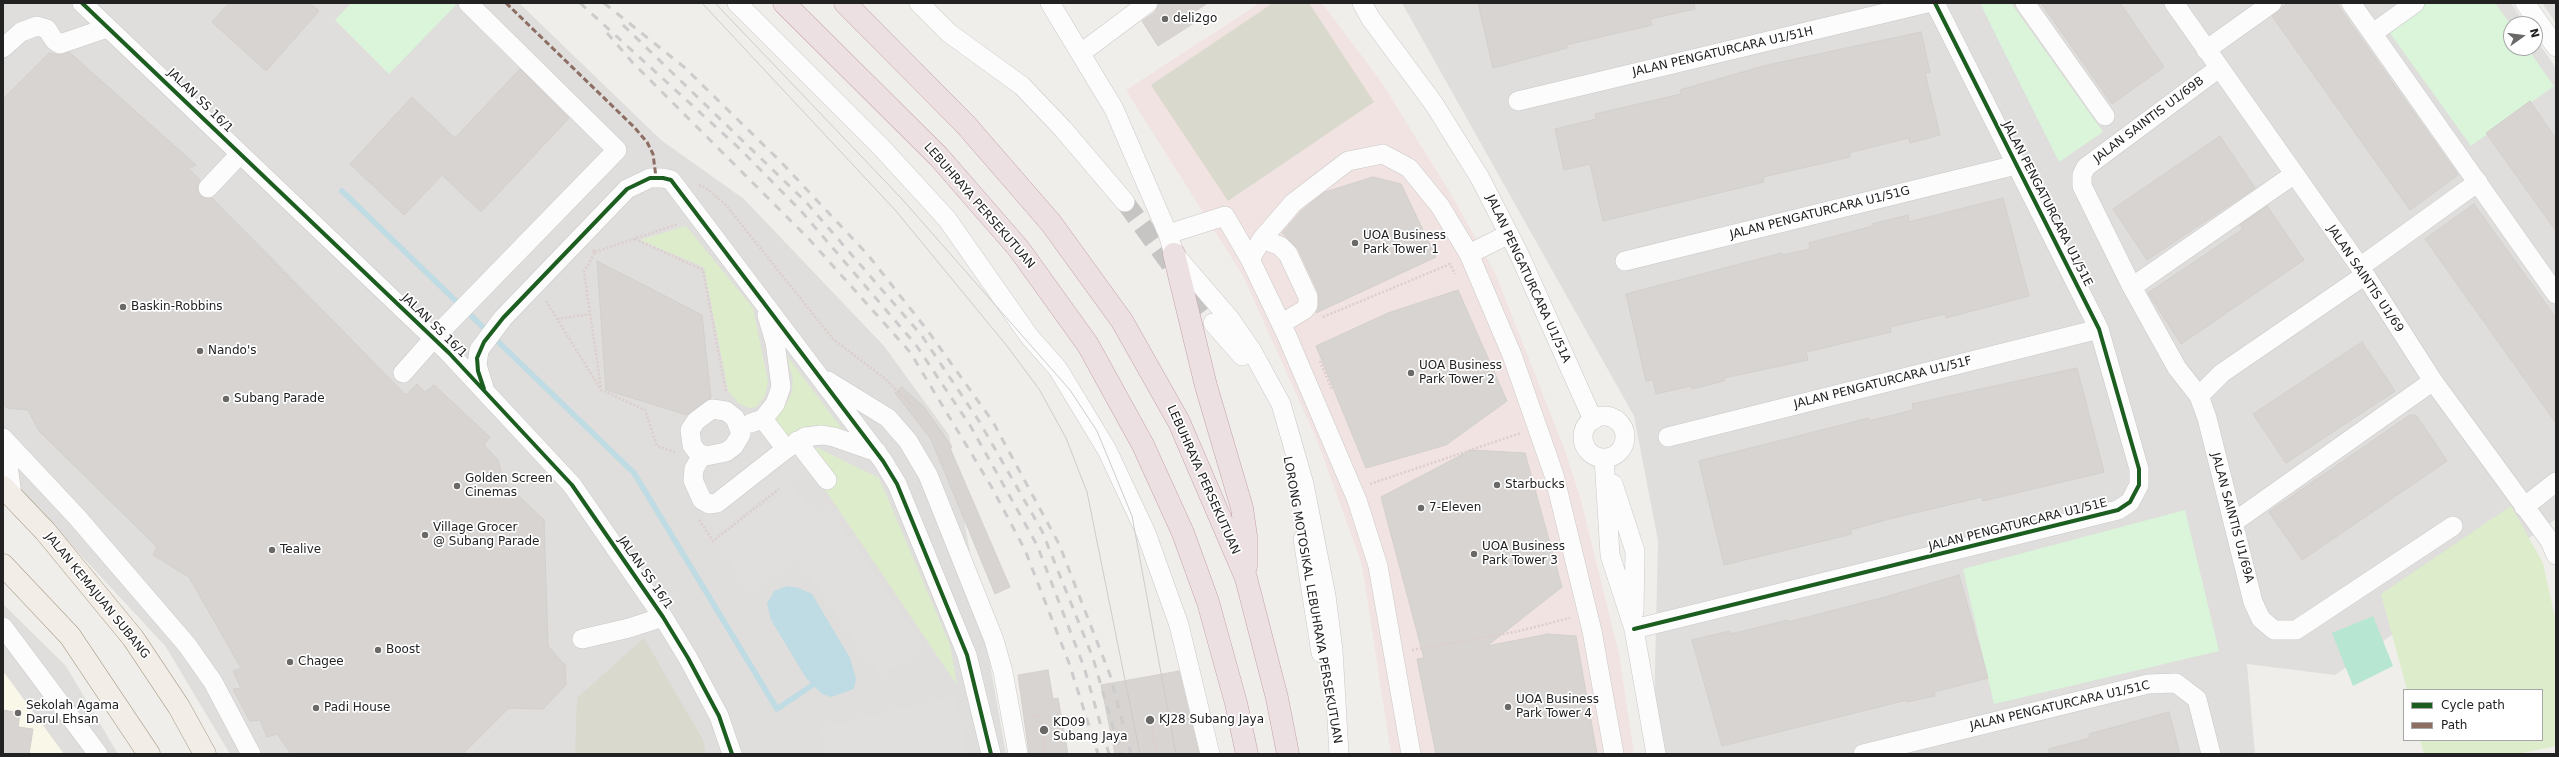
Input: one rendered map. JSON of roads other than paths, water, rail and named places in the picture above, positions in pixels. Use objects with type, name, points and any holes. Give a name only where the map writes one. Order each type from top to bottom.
[{"type":"highway","name":"LEBUHRAYA PERSEKUTUAN","points":[[784,3],[939,157],[1018,249],[1088,345],[1142,445],[1183,533],[1208,602],[1236,703],[1247,754]]},
{"type":"highway","name":"LEBUHRAYA PERSEKUTUAN","points":[[845,3],[966,125],[1051,223],[1122,322],[1179,422],[1246,578],[1277,698],[1288,754]]},
{"type":"highway","points":[[865,3],[879,36]]},
{"type":"highway","points":[[1171,244],[1206,386],[1242,508],[1246,536],[1246,578]]},
{"type":"main road","name":"JALAN KEMAJUAN SUBANG","points":[[7,491],[45,531],[133,638],[180,707],[205,754]]},
{"type":"main road","points":[[3,565],[70,636],[149,754]]},
{"type":"street","name":"JALAN SS 16/1","points":[[82,3],[434,338],[572,485],[663,617],[720,716],[732,754]]},
{"type":"street","points":[[403,374],[434,338],[617,150],[468,3]]},
{"type":"street","points":[[737,3],[881,147],[947,219],[1029,336],[1058,369],[1107,450],[1146,533],[1180,625],[1210,754]]},
{"type":"street","points":[[919,3],[949,33],[1022,86],[1062,129],[1125,202]]},
{"type":"street","points":[[1050,3],[1114,109],[1171,244],[1230,319],[1252,350],[1281,404],[1304,484],[1326,596],[1333,650],[1339,754]]},
{"type":"street","points":[[1081,53],[1148,3]]},
{"type":"street","name":"JALAN PENGATURCARA U1/51A","points":[[1362,3],[1370,19],[1438,111],[1480,178],[1509,234],[1593,420]]},
{"type":"street","name":"JALAN PENGATURCARA U1/51H","points":[[1518,101],[1927,3]]},
{"type":"street","name":"JALAN PENGATURCARA U1/51E","points":[[1634,629],[2118,510],[2130,502],[2139,485],[2139,469],[2099,329],[1934,3]]},
{"type":"street","points":[[2025,3],[2105,116]]},
{"type":"street","name":"JALAN SAINTIS U1/69","points":[[2174,3],[2362,271],[2432,381],[2550,541],[2556,555]]},
{"type":"street","points":[[2206,50],[2272,3]]},
{"type":"street","points":[[2352,3],[2556,294]]},
{"type":"street","points":[[2373,33],[2415,3]]},
{"type":"street","points":[[2525,3],[2556,47]]},
{"type":"street","points":[[3,48],[21,32],[37,26],[47,29],[54,40],[60,44],[107,28]]},
{"type":"street","name":"JALAN SAINTIS U1/69B","points":[[2082,176],[2086,167],[2219,68]]},
{"type":"street","points":[[208,188],[240,154]]},
{"type":"street","points":[[1250,259],[1262,239],[1292,203],[1348,161],[1383,154],[1409,168],[1440,206],[1469,254],[1512,356],[1554,475],[1588,614],[1614,754]]},
{"type":"street","name":"JALAN PENGATURCARA U1/51G","points":[[1624,262],[2016,165]]},
{"type":"street","points":[[2132,287],[2294,175]]},
{"type":"street","name":"JALAN SAINTIS U1/69A","points":[[2082,176],[2082,186],[2132,287],[2178,368],[2199,396],[2207,418],[2253,602],[2261,619],[2274,630],[2296,630],[2453,526]]},
{"type":"street","points":[[487,395],[477,365],[479,350],[503,318],[632,185],[650,178],[667,179],[676,187],[764,306],[877,452],[897,484],[967,655],[991,754]]},
{"type":"street","points":[[2199,396],[2222,374],[2362,271],[2478,182]]},
{"type":"street","points":[[1171,244],[1225,216],[1250,259],[1281,324],[1357,500],[1378,566],[1411,754]]},
{"type":"street","points":[[1469,254],[1509,234]]},
{"type":"street","points":[[1262,239],[1280,246],[1288,254],[1308,297],[1308,305],[1304,310],[1281,324]]},
{"type":"street","points":[[741,429],[763,419],[775,404],[781,387],[775,342],[764,306]]},
{"type":"street","name":"LORONG MOTOSIKAL LEBUHRAYA PERSEKUTUAN","points":[[1213,323],[1237,348],[1254,374],[1273,412],[1286,450],[1302,530],[1339,754]]},
{"type":"street","name":"JALAN PENGATURCARA U1/51F","points":[[1668,437],[2099,329]]},
{"type":"street","points":[[820,377],[888,418],[908,440],[928,476],[994,640],[1003,672],[1018,754]]},
{"type":"street","points":[[2234,522],[2432,381]]},
{"type":"street","points":[[719,409],[726,411],[735,418],[741,429],[740,438],[729,450],[712,456],[702,455],[692,445],[690,430],[696,421],[706,412],[719,409]]},
{"type":"street","points":[[1605,416],[1612,417],[1623,427],[1624,441],[1622,448],[1617,453],[1604,458],[1592,453],[1584,443],[1585,430],[1593,420],[1605,416]]},
{"type":"street","points":[[763,419],[827,480]]},
{"type":"street","points":[[702,455],[694,469],[693,480],[702,500],[709,504],[717,503],[791,445],[822,435],[834,437],[877,452]]},
{"type":"street","points":[[4,440],[7,491]]},
{"type":"street","points":[[4,440],[77,517],[187,645],[213,682],[252,754]]},
{"type":"street","points":[[1604,458],[1610,555],[1634,629],[1656,754]]},
{"type":"street","points":[[2524,507],[2556,482]]},
{"type":"street","points":[[582,638],[629,628],[663,617]]},
{"type":"street","points":[[3,626],[98,754]]},
{"type":"street","name":"JALAN PENGATURCARA U1/51C","points":[[1863,754],[2148,684],[2176,683],[2198,699],[2211,754]]},
{"type":"water","points":[[787,586],[799,588],[812,594],[850,658],[856,679],[854,689],[831,697],[822,694],[806,678],[771,620],[767,604],[774,591]]},
{"type":"waterway","points":[[342,191],[634,473],[777,709],[814,684]]},
{"type":"tunnel","points":[[1125,202],[1213,323]]},
{"type":"tram line","points":[[702,3],[896,211],[1007,346],[1039,389],[1066,438],[1087,492],[1140,754]]},
{"type":"tram line","points":[[715,3],[902,199],[1070,390],[1097,431],[1132,516],[1176,754]]},
{"type":"railway","points":[[580,3],[740,149],[801,211],[916,345],[971,427],[1037,545],[1084,667],[1109,754]]},
{"type":"railway","points":[[604,3],[684,67],[781,162],[868,255],[928,331],[993,422],[1059,544],[1110,675],[1131,754]]},
{"type":"railway","points":[[623,25],[806,202],[922,336],[979,421],[1042,531],[1093,658],[1121,754]]},
{"type":"railway","points":[[607,33],[633,63],[808,238],[910,352],[991,486],[1025,550],[1069,663],[1098,754]]},
{"type":"place","name":"deli2go","points":[[1165,19]]},
{"type":"place","name":"UOA Business Park Tower 1","points":[[1355,243]]},
{"type":"place","name":"Baskin-Robbins","points":[[123,307]]},
{"type":"place","name":"Nando's","points":[[200,351]]},
{"type":"place","name":"UOA Business Park Tower 2","points":[[1411,373]]},
{"type":"place","name":"Subang Parade","points":[[226,399]]},
{"type":"place","name":"Starbucks","points":[[1497,485]]},
{"type":"place","name":"Golden Screen Cinemas","points":[[457,486]]},
{"type":"place","name":"7-Eleven","points":[[1421,508]]},
{"type":"place","name":"Village Grocer @ Subang Parade","points":[[425,535]]},
{"type":"place","name":"Tealive","points":[[272,550]]},
{"type":"place","name":"UOA Business Park Tower 3","points":[[1474,554]]},
{"type":"place","name":"Boost","points":[[378,650]]},
{"type":"place","name":"Chagee","points":[[290,662]]},
{"type":"place","name":"UOA Business Park Tower 4","points":[[1508,707]]},
{"type":"place","name":"Padi House","points":[[316,708]]},
{"type":"place","name":"Sekolah Agama Darul Ehsan","points":[[18,713]]},
{"type":"place","name":"KJ28 Subang Jaya","points":[[1150,720]]},
{"type":"place","name":"KD09 Subang Jaya","points":[[1044,730]]}]
